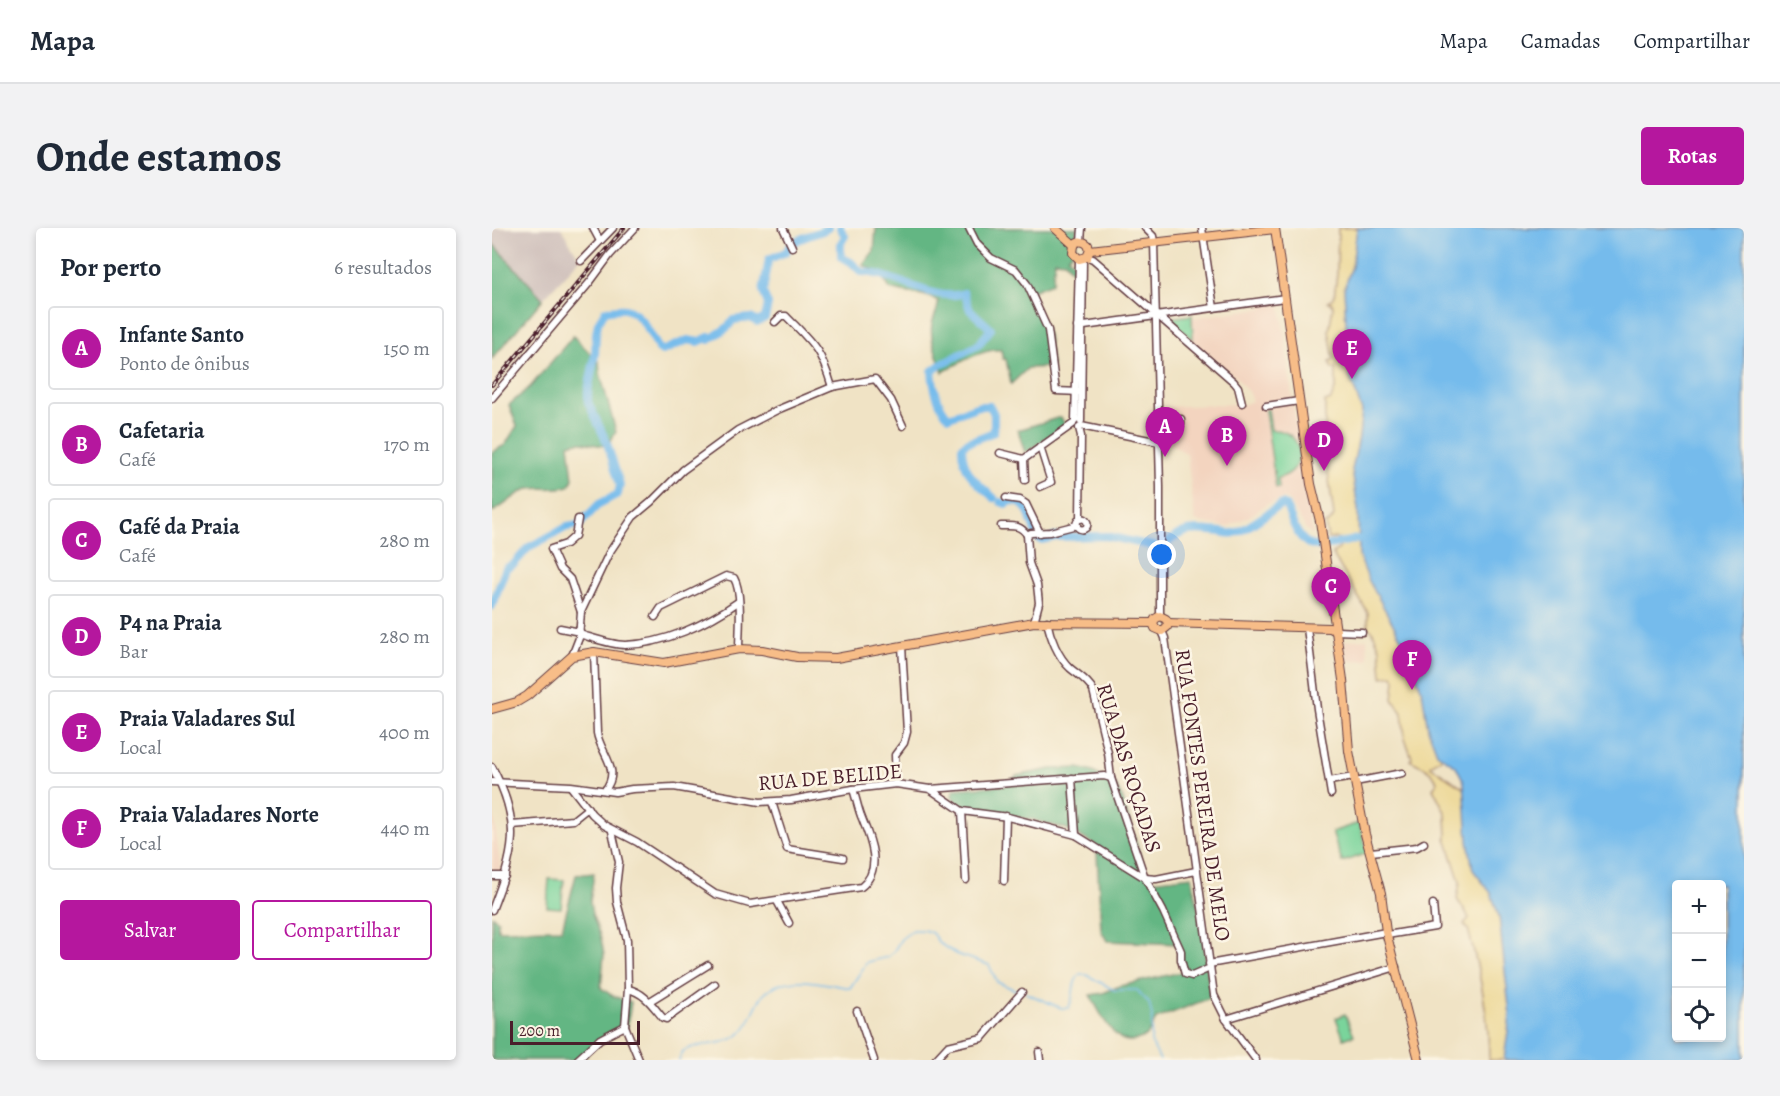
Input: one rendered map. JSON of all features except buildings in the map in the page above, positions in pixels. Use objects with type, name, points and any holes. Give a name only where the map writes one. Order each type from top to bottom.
[{"type":"main road","points":[[1055,228],[1078,243],[1086,243],[1085,256]]},
{"type":"main road","points":[[1078,243],[1073,253],[1085,256],[1203,232],[1275,229],[1297,401],[1324,545],[1343,680],[1348,739],[1381,893],[1387,933],[1419,1060]]},
{"type":"main road","points":[[1160,616],[1167,618],[1168,623],[1166,629],[1162,631],[1155,628],[1154,623],[1160,616]]},
{"type":"main road","points":[[492,709],[517,702],[527,696],[572,656],[594,652],[664,663],[739,650],[762,650],[817,659],[836,658],[1034,622],[1154,623]]},
{"type":"main road","points":[[1168,623],[1330,628],[1336,631]]},
{"type":"street","points":[[593,228],[600,241]]},
{"type":"street","points":[[581,261],[613,228]]},
{"type":"street","points":[[492,398],[590,282],[609,255],[635,228]]},
{"type":"street","points":[[783,228],[792,246]]},
{"type":"street","points":[[969,228],[976,244],[991,258],[1016,270],[1027,284],[1048,330],[1056,391],[1078,392]]},
{"type":"street","points":[[1078,243],[1082,228]]},
{"type":"street","points":[[1144,228],[1153,236],[1154,242],[1160,616]]},
{"type":"street","points":[[1203,232],[1214,308]]},
{"type":"street","points":[[1001,526],[1017,526],[1034,533],[1078,522],[1082,436],[1078,424],[1079,327],[1085,256],[1093,260],[1234,382],[1239,387],[1242,403]]},
{"type":"street","points":[[1079,327],[1285,298]]},
{"type":"street","points":[[774,322],[781,316],[786,316],[812,341],[820,354],[831,387]]},
{"type":"street","points":[[581,612],[609,553],[633,517],[683,470],[738,430],[831,387],[875,379],[891,400],[903,426]]},
{"type":"street","points":[[1266,406],[1297,401]]},
{"type":"street","points":[[1024,459],[1078,424],[1159,442]]},
{"type":"street","points":[[1040,447],[1051,482],[1040,487]]},
{"type":"street","points":[[1000,453],[1024,459]]},
{"type":"street","points":[[1024,459],[1025,480]]},
{"type":"street","points":[[1006,498],[1020,500],[1026,504],[1034,533],[1029,564],[1037,585],[1039,603],[1034,622]]},
{"type":"street","points":[[572,656],[580,633],[581,612],[570,579],[560,569],[551,549],[575,536],[578,523]]},
{"type":"street","points":[[655,617],[661,608],[726,576],[734,578],[737,584],[739,650]]},
{"type":"street","points":[[560,628],[624,645],[646,642],[674,634],[723,613],[738,602]]},
{"type":"street","name":"RUA DAS ROÇADAS","points":[[1047,621],[1049,633],[1064,661],[1090,683],[1093,690],[1108,753],[1111,778],[1145,878],[1179,945],[1185,974],[1192,976],[1210,966]]},
{"type":"street","points":[[1307,628],[1331,794]]},
{"type":"street","name":"RUA FONTES PEREIRA DE MELO","points":[[1162,631],[1165,638],[1214,995],[1226,1019],[1256,1060]]},
{"type":"street","points":[[1336,631],[1362,632]]},
{"type":"street","points":[[896,784],[895,755],[904,743],[907,732],[902,646]]},
{"type":"street","points":[[594,652],[597,733],[599,743],[612,770],[610,783],[605,790]]},
{"type":"street","points":[[492,767],[500,783],[514,837],[505,876],[492,910]]},
{"type":"street","points":[[1329,781],[1402,773]]},
{"type":"street","points":[[930,789],[1104,776],[1111,778]]},
{"type":"street","points":[[1072,778],[1076,835]]},
{"type":"street","name":"RUA DE BELIDE","points":[[492,782],[571,786],[615,792],[674,787],[740,799],[772,802],[896,784],[930,789],[962,811],[1006,816],[1076,835],[1145,878]]},
{"type":"street","points":[[571,786],[588,808],[612,831],[637,842],[715,894],[750,904],[861,887],[867,882],[874,856],[872,842],[853,789]]},
{"type":"street","points":[[772,802],[784,848],[843,858]]},
{"type":"street","points":[[512,825],[573,820],[588,808]]},
{"type":"street","points":[[962,811],[966,880]]},
{"type":"street","points":[[1004,881],[1006,816]]},
{"type":"street","points":[[612,831],[618,852],[617,902],[627,940],[628,989],[625,1026],[639,1060]]},
{"type":"street","points":[[1371,852],[1417,847],[1424,843]]},
{"type":"street","points":[[1145,878],[1156,879],[1196,871]]},
{"type":"street","points":[[492,876],[505,876]]},
{"type":"street","points":[[777,901],[789,923]]},
{"type":"street","points":[[1210,966],[1387,933],[1435,927],[1433,904]]},
{"type":"street","points":[[650,1000],[708,965]]},
{"type":"street","points":[[1226,1019],[1396,967]]},
{"type":"street","points":[[628,989],[637,991],[650,1000],[663,1018],[666,1018],[715,984]]},
{"type":"street","points":[[935,1060],[948,1046],[982,1038],[1022,992]]},
{"type":"street","points":[[857,1011],[874,1060]]},
{"type":"street","points":[[577,1060],[600,1039],[625,1026]]},
{"type":"street","points":[[1039,1052],[1040,1060]]},
{"type":"shaded area","points":[[492,228],[561,228],[580,259],[543,299],[492,243]]},
{"type":"shaded area","points":[[1275,303],[1281,307],[1313,535],[1306,529],[1289,501],[1284,498],[1267,504],[1250,516],[1227,527],[1195,521],[1187,454],[1164,439],[1162,407],[1245,404],[1252,401],[1249,393],[1236,377],[1193,340],[1192,318],[1262,308],[1262,305]]},
{"type":"shaded area","points":[[1367,639],[1368,660],[1347,661],[1344,641]]},
{"type":"shaded area","points":[[493,808],[501,872],[492,872]]},
{"type":"green space","points":[[876,228],[1077,228],[1075,249],[1068,257],[1074,263],[1074,275],[1065,261],[1055,260],[1052,283],[1034,290],[1032,294],[1048,336],[1052,367],[1028,368],[1011,384],[1006,359],[1003,359],[1001,350],[995,350],[972,357],[943,372],[931,330],[938,301],[927,296],[890,289],[879,272],[863,265],[874,251]]},
{"type":"green space","points":[[492,243],[543,299],[492,359]]},
{"type":"green space","points":[[1192,315],[1192,318],[1193,340],[1169,318]]},
{"type":"green space","points":[[573,336],[599,362],[616,432],[608,445],[580,442],[569,444],[573,479],[569,486],[525,490],[492,512],[492,452],[505,445],[517,426],[509,405],[531,386]]},
{"type":"green space","points":[[1268,409],[1271,430],[1282,431],[1291,436],[1299,451],[1299,459],[1295,467],[1288,474],[1278,478],[1279,488],[1276,488],[1265,410]]},
{"type":"green space","points":[[1061,417],[1065,425],[1025,453],[1018,430]]},
{"type":"green space","points":[[1079,768],[1093,772],[1116,785],[1123,799],[1144,869],[1152,881],[1192,876],[1203,933],[1210,998],[1156,1019],[1147,1036],[1134,1041],[1123,1040],[1111,1030],[1090,995],[1182,972],[1179,944],[1107,941],[1101,930],[1097,853],[1099,847],[1067,829],[1030,819],[960,808],[952,796],[954,789],[1006,785],[1016,776],[1051,769]]},
{"type":"green space","points":[[1359,823],[1368,853],[1342,862],[1332,832]]},
{"type":"green space","points":[[594,873],[590,902],[604,955],[601,988],[613,996],[631,1002],[627,1029],[611,1032],[590,1050],[583,1060],[492,1060],[492,915],[498,921],[498,930],[562,929],[576,875]]},
{"type":"green space","points":[[549,879],[564,880],[561,908],[547,907]]},
{"type":"green space","points":[[1345,1014],[1354,1035],[1344,1039],[1336,1018]]},
{"type":"sand","points":[[1338,228],[1376,228],[1423,661],[1454,748],[1430,766],[1475,795],[1509,903],[1524,1060],[1489,1060],[1483,994],[1468,929],[1464,924],[1469,918],[1457,899],[1460,882],[1446,838],[1446,814],[1433,788],[1437,783],[1436,779],[1426,769],[1410,760],[1412,758],[1405,738],[1402,713],[1393,699],[1395,680],[1393,675],[1382,677],[1380,649],[1372,630],[1368,629],[1368,613],[1332,553],[1339,549],[1342,541],[1336,538],[1328,539],[1325,524],[1330,522],[1334,516],[1325,451],[1325,402],[1331,400],[1336,386],[1336,368],[1332,369],[1330,362],[1334,360],[1329,331],[1333,307],[1332,303],[1328,302],[1334,297]]},
{"type":"water","points":[[1357,228],[1744,228],[1744,1060],[1504,1060],[1510,1016],[1499,917],[1491,893],[1473,870],[1468,841],[1464,782],[1456,766],[1437,753],[1428,729],[1422,691],[1404,644],[1369,581],[1359,556],[1358,509],[1352,470],[1362,411],[1349,374],[1344,289],[1352,266]]},
{"type":"waterway","points":[[492,606],[506,568],[514,564],[529,547],[567,527],[579,525],[599,504],[618,494],[620,485],[607,443],[588,402],[598,323],[605,311],[615,309],[631,311],[641,320],[662,351],[688,340],[698,342],[709,337],[709,340],[728,327],[733,320],[751,318],[757,322],[765,318],[768,304],[763,292],[769,259],[786,252],[799,239],[828,228]]},
{"type":"waterway","points":[[840,228],[845,236],[841,243],[841,257],[851,262],[861,272],[873,273],[940,294],[964,293],[970,310],[991,329],[978,345],[932,371],[937,396],[949,417],[979,406],[990,406],[994,414],[994,432],[966,443],[962,447],[968,470],[976,482],[994,498]]},
{"type":"waterway","points":[[1001,502],[1006,504],[1011,501],[1020,502],[1028,511],[1037,538],[1041,540],[1056,537],[1107,536],[1157,547]]},
{"type":"waterway","points":[[1165,545],[1184,532],[1204,530],[1238,532],[1282,504],[1286,506],[1298,534],[1311,545],[1327,545],[1358,539]]},
{"type":"waterway","points":[[679,1060],[683,1051],[689,1048],[724,1042],[741,1033],[759,1001],[767,991],[777,985],[801,981],[850,988],[867,962],[888,957],[901,939],[913,930],[932,933],[939,943],[956,954],[989,965],[997,982],[1018,991]]},
{"type":"waterway","points":[[1026,993],[1061,1008],[1068,1008],[1075,981],[1081,974],[1114,990],[1137,990],[1149,1003],[1152,1016],[1151,1042],[1160,1060]]},
{"type":"railway","points":[[492,385],[624,228]]},
{"type":"place","name":"Praia Valadares Sul","points":[[1352,379]]},
{"type":"place","name":"Infante Santo","points":[[1165,457]]},
{"type":"place","name":"Cafetaria","points":[[1227,466]]},
{"type":"place","name":"P4 na Praia","points":[[1324,471]]},
{"type":"place","name":"Café da Praia","points":[[1331,617]]},
{"type":"place","name":"Praia Valadares Norte","points":[[1412,690]]}]
